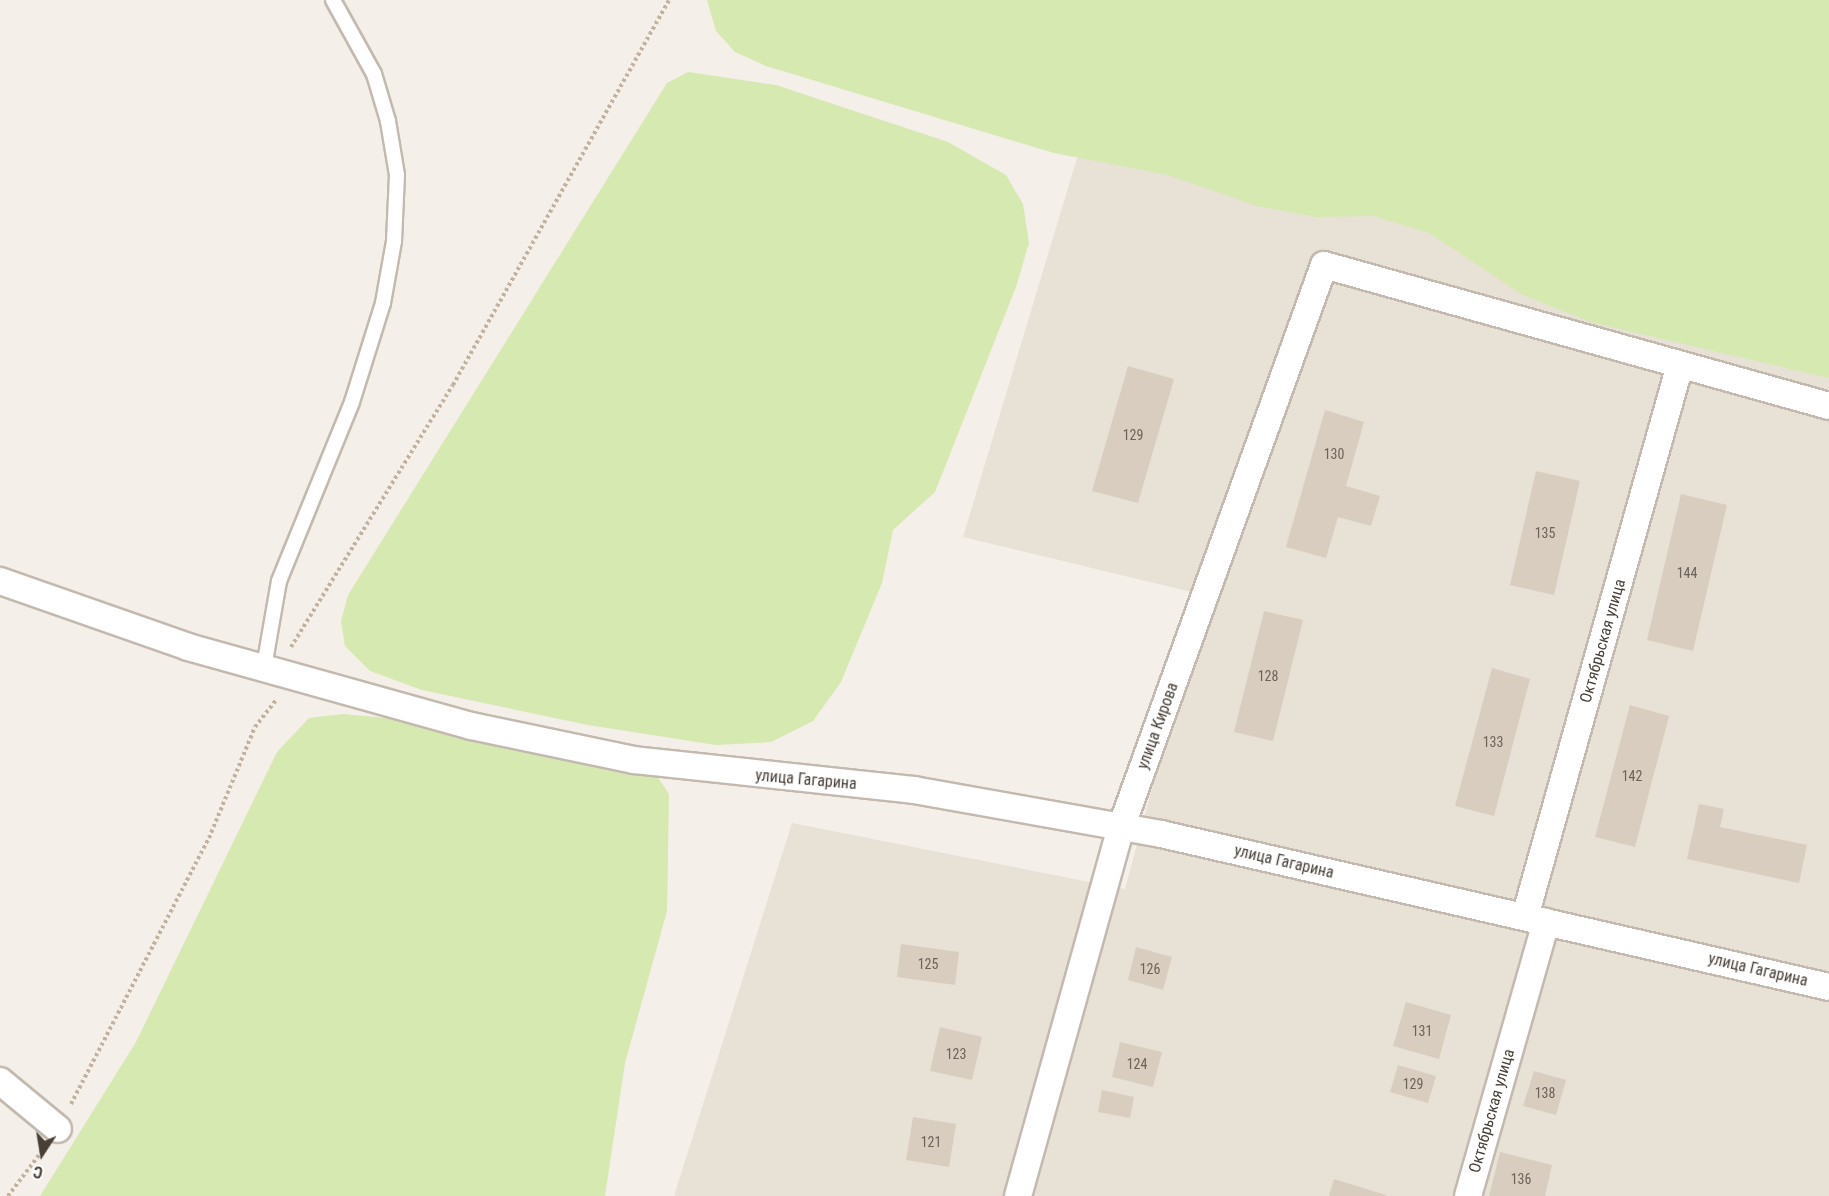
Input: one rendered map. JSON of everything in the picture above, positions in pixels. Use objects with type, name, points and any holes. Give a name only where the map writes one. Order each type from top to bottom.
[{"type":"street","name":"улица Кирова","points":[[1018,1196],[1122,828],[1324,265],[1680,364]]},
{"type":"street","points":[[1680,364],[1829,406]]},
{"type":"street","name":"Октябрьская улица","points":[[1467,1196],[1536,919],[1680,364]]},
{"type":"street","name":"улица Гагарина","points":[[0,581],[188,647],[471,726],[634,760],[733,773],[914,790],[1122,828],[1536,919],[1829,987]]},
{"type":"street","points":[[0,1081],[58,1130]]},
{"type":"lane","points":[[270,669],[279,581],[352,402],[383,303],[394,241],[397,175],[388,121],[374,74],[333,0]]},
{"type":"path","points":[[270,669],[453,386],[669,0]]},
{"type":"path","points":[[8,1196],[58,1130],[209,838],[255,727],[270,704],[309,682]]},
{"type":"shaded area","points":[[1105,65],[1829,287],[1829,1196],[674,1196],[792,823],[1125,889],[1204,595],[963,537]]},
{"type":"green space","points":[[707,0],[1829,0],[1829,378],[1594,323],[1523,295],[1429,233],[1374,216],[1317,217],[1257,206],[1168,175],[1054,153],[766,66],[735,52],[716,31]]},
{"type":"green space","points":[[688,72],[776,85],[948,142],[1006,175],[1023,204],[1029,243],[1016,287],[935,492],[893,530],[882,583],[841,682],[813,721],[771,742],[716,745],[588,725],[422,690],[370,671],[345,646],[341,621],[348,595],[667,83]]},
{"type":"green space","points":[[343,714],[386,718],[657,776],[669,794],[667,911],[625,1063],[605,1196],[40,1196],[136,1042],[277,752],[309,718]]},
{"type":"building","points":[[1128,366],[1174,379],[1138,503],[1092,491]]},
{"type":"building","points":[[1325,410],[1364,422],[1346,486],[1380,496],[1371,526],[1338,517],[1326,558],[1286,547]]},
{"type":"building","points":[[1536,471],[1580,481],[1554,595],[1510,585]]},
{"type":"building","points":[[1681,494],[1727,505],[1693,651],[1647,640]]},
{"type":"building","points":[[1264,611],[1303,620],[1273,741],[1234,732]]},
{"type":"building","points":[[1492,668],[1530,679],[1494,816],[1455,806]]},
{"type":"building","points":[[1630,705],[1669,716],[1635,847],[1595,837]]},
{"type":"building","points":[[1699,804],[1724,809],[1720,827],[1807,845],[1799,883],[1687,859]]},
{"type":"building","points":[[901,944],[959,952],[955,985],[897,977]]},
{"type":"building","points":[[1136,947],[1172,957],[1163,990],[1128,980]]},
{"type":"building","points":[[1406,1002],[1451,1015],[1439,1059],[1393,1046]]},
{"type":"building","points":[[940,1027],[982,1037],[972,1080],[930,1071]]},
{"type":"building","points":[[1120,1042],[1162,1052],[1153,1087],[1112,1077]]},
{"type":"building","points":[[1398,1065],[1436,1076],[1428,1103],[1390,1092]]},
{"type":"building","points":[[1534,1071],[1566,1080],[1556,1115],[1523,1106]]},
{"type":"building","points":[[1102,1090],[1134,1097],[1130,1118],[1098,1112]]},
{"type":"building","points":[[913,1117],[956,1124],[949,1167],[906,1160]]},
{"type":"building","points":[[1500,1152],[1552,1165],[1545,1196],[1489,1196]]},
{"type":"building","points":[[1334,1179],[1386,1195],[1386,1196],[1329,1196]]}]
